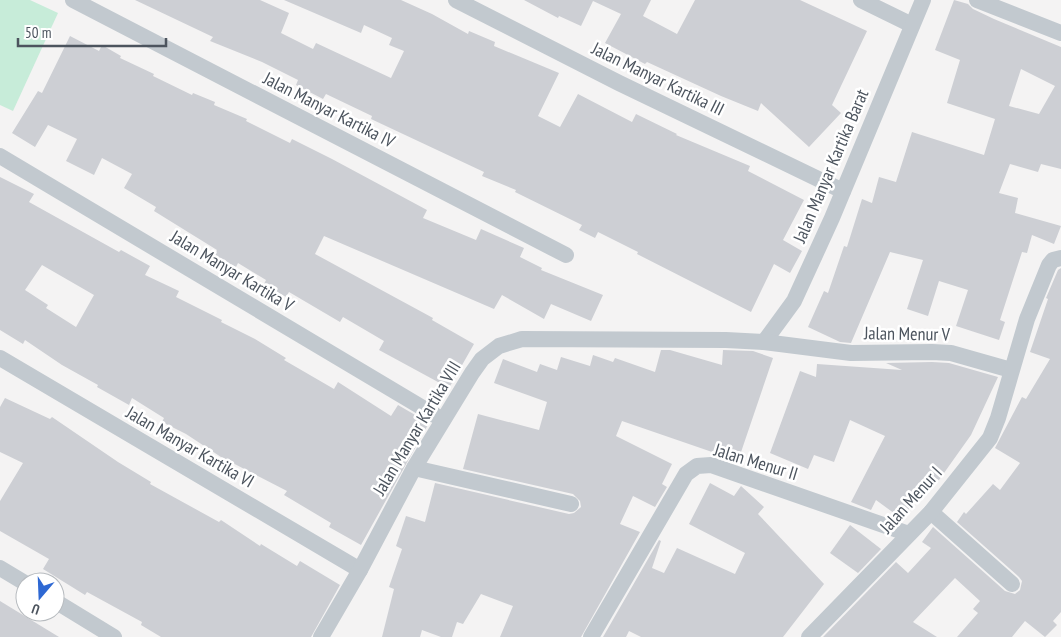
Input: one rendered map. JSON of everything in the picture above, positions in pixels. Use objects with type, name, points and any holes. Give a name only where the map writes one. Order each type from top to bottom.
[{"type":"street","name":"Jalan Manyar Kartika IV","points":[[73,0],[566,255]]},
{"type":"street","name":"Jalan Manyar Kartika III","points":[[456,0],[628,87],[843,191]]},
{"type":"street","points":[[861,0],[912,25]]},
{"type":"street","name":"Jalan Manyar Kartika Barat","points":[[764,342],[794,301],[843,191],[923,0]]},
{"type":"street","points":[[976,0],[1061,33]]},
{"type":"street","name":"Jalan Manyar Kartika V","points":[[0,156],[443,420]]},
{"type":"street","points":[[1011,370],[1027,319],[1049,265],[1053,260],[1061,258]]},
{"type":"street","name":"Jalan Manyar Kartika VIII","points":[[321,637],[360,570],[414,468],[443,420],[482,359],[499,346],[522,339],[764,342]]},
{"type":"street","name":"Jalan Menur V","points":[[764,342],[826,351],[951,353],[1011,370]]},
{"type":"street","name":"Jalan Manyar Kartika VI","points":[[0,358],[360,570]]},
{"type":"street","name":"Jalan Menur I","points":[[809,637],[931,512],[990,438],[998,418],[1011,370]]},
{"type":"street","name":"Jalan Menur II","points":[[591,637],[686,474],[698,466],[711,465],[909,534]]},
{"type":"street","points":[[414,468],[571,504]]},
{"type":"street","points":[[931,512],[1012,584]]},
{"type":"street","points":[[0,568],[15,577]]},
{"type":"street","points":[[65,607],[114,637]]},
{"type":"green space","points":[[0,0],[30,0],[58,13],[13,111],[0,105]]},
{"type":"building","points":[[135,0],[260,0],[289,13],[281,33],[313,49],[316,43],[391,78],[404,51],[389,45],[392,38],[364,25],[361,33],[284,0],[401,0],[432,14],[468,34],[469,31],[495,42],[494,46],[559,73],[538,116],[560,127],[578,94],[632,122],[636,114],[676,135],[750,166],[748,171],[804,200],[783,240],[802,251],[790,273],[774,264],[751,312],[598,232],[595,238],[579,230],[582,225],[515,192],[516,190],[482,176],[484,172],[371,119],[372,116],[326,94],[323,99],[296,85],[298,80],[262,62],[210,41],[213,37]]},
{"type":"building","points":[[524,0],[651,0],[643,16],[677,34],[695,0],[800,0],[867,31],[832,105],[841,113],[809,147],[761,103],[758,111],[647,62],[645,64],[605,43],[621,14],[593,1],[581,26],[559,16],[558,18]]},
{"type":"building","points":[[954,0],[968,4],[973,9],[994,19],[1061,47],[1061,169],[1041,164],[1038,172],[1010,164],[999,193],[1018,198],[1015,213],[1061,226],[1054,244],[1032,235],[1027,253],[1022,252],[1000,320],[1005,322],[999,340],[956,326],[968,290],[939,281],[928,316],[907,309],[923,260],[890,252],[851,343],[840,342],[808,327],[824,291],[828,293],[844,246],[847,247],[862,199],[872,203],[879,177],[896,182],[912,132],[984,155],[995,119],[947,103],[960,60],[935,50]],"holes":[[[1021,69],[1055,86],[1039,114],[1009,106]]]},
{"type":"building","points":[[70,36],[99,51],[102,45],[121,56],[120,58],[154,74],[153,76],[192,95],[193,93],[215,102],[214,105],[247,119],[246,121],[290,143],[292,139],[332,159],[427,210],[423,218],[476,240],[481,229],[524,248],[520,257],[542,268],[541,270],[603,295],[591,321],[551,304],[544,319],[502,295],[494,309],[324,236],[315,254],[433,318],[432,320],[474,344],[449,388],[379,350],[384,341],[343,317],[340,322],[289,292],[286,297],[264,284],[266,280],[238,263],[236,267],[214,255],[217,250],[154,211],[156,207],[124,188],[132,174],[102,158],[94,175],[66,161],[77,139],[48,125],[35,147],[12,133],[38,91],[42,93]]},
{"type":"building","points":[[0,177],[34,194],[29,202],[119,252],[121,250],[150,266],[145,275],[179,291],[176,297],[255,339],[286,358],[284,360],[334,389],[338,382],[391,416],[398,405],[429,423],[361,545],[329,527],[331,523],[284,495],[287,491],[221,457],[186,434],[162,422],[164,418],[132,398],[129,405],[97,387],[98,385],[62,365],[25,340],[23,344],[0,330]],"holes":[[[42,265],[94,295],[76,327],[46,308],[48,305],[25,290]]]},
{"type":"building","points":[[1061,268],[1061,612],[1053,621],[1057,625],[1045,637],[1025,621],[1012,637],[957,637],[978,613],[973,609],[980,601],[955,578],[913,622],[937,637],[823,637],[896,562],[908,573],[931,548],[922,542],[933,527],[1005,591],[1015,594],[1020,590],[1022,581],[1019,577],[957,522],[964,512],[966,514],[993,484],[1000,490],[1020,463],[995,448],[1022,397],[1026,399],[1050,359],[1030,352],[1048,299],[1046,298],[1058,270]]},
{"type":"building","points":[[661,350],[670,350],[722,365],[723,350],[753,351],[773,358],[739,458],[716,450],[715,453],[622,421],[616,436],[672,464],[662,484],[667,487],[655,507],[633,496],[620,524],[640,532],[581,637],[500,637],[513,606],[481,594],[463,624],[457,622],[452,637],[441,637],[422,630],[420,637],[382,637],[394,589],[389,587],[402,549],[396,546],[406,516],[425,522],[435,483],[569,514],[574,513],[581,507],[580,501],[573,494],[463,469],[478,414],[539,430],[547,402],[494,383],[503,359],[537,372],[540,364],[557,370],[561,357],[590,366],[593,355],[613,362],[615,358],[655,372]]},
{"type":"building","points":[[886,363],[949,363],[998,377],[971,435],[939,480],[937,479],[931,488],[926,485],[902,519],[876,500],[871,510],[851,502],[885,436],[850,420],[834,462],[814,455],[808,469],[770,453],[800,371],[816,377],[817,364],[902,370]]},
{"type":"building","points":[[5,398],[50,419],[52,417],[151,482],[150,484],[219,522],[221,520],[260,546],[261,544],[297,566],[300,561],[340,585],[311,637],[161,637],[141,625],[142,622],[87,592],[85,595],[65,583],[65,572],[48,572],[43,569],[49,559],[0,531],[0,501],[23,463],[0,452],[0,407]]},
{"type":"building","points":[[710,483],[734,496],[741,486],[764,507],[758,514],[824,584],[783,637],[641,637],[629,631],[626,637],[603,637],[659,540],[661,541],[652,568],[664,573],[677,548],[735,574],[745,553],[689,524]]},
{"type":"building","points":[[850,525],[881,549],[858,573],[830,553]]},
{"type":"building","points":[[0,601],[15,610],[15,622],[34,622],[59,637],[0,637]]}]
